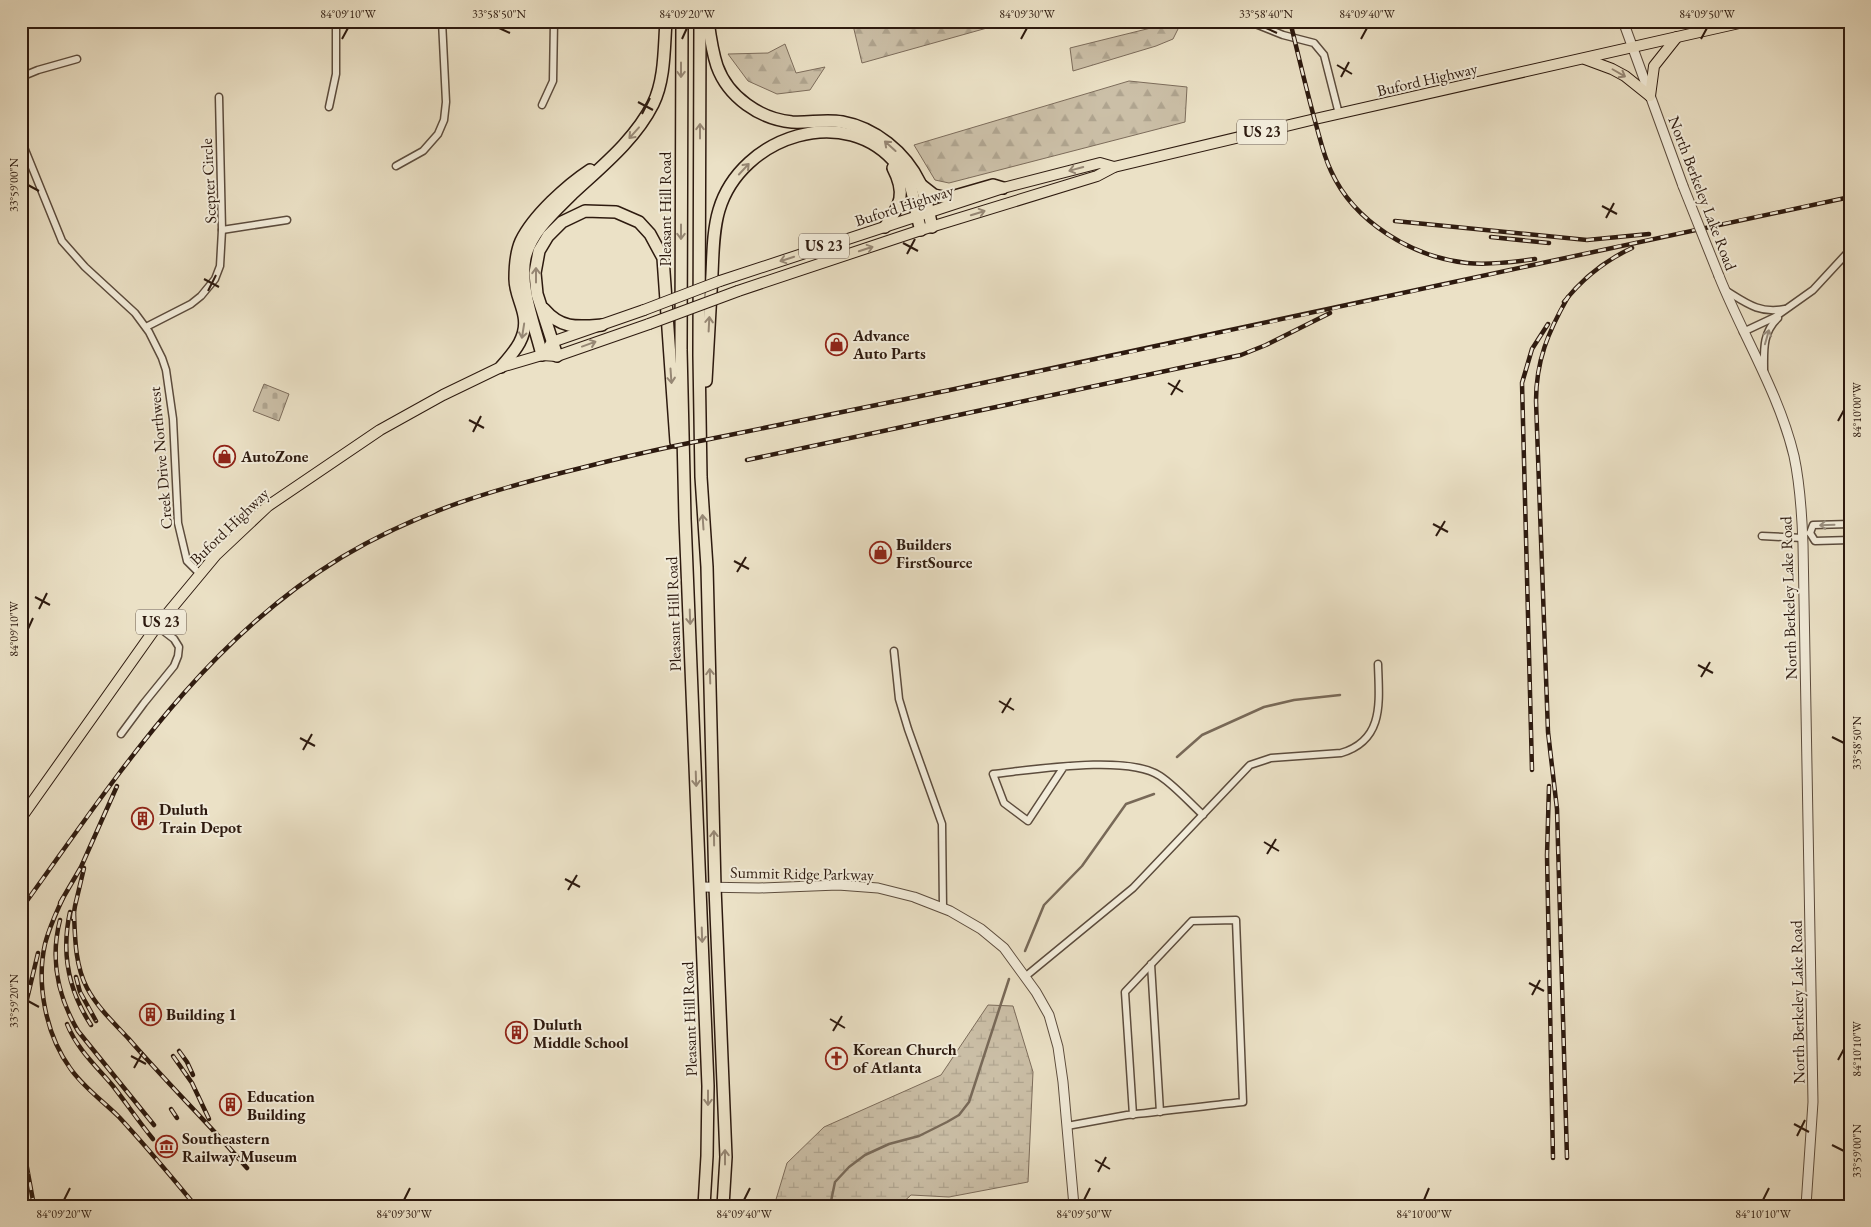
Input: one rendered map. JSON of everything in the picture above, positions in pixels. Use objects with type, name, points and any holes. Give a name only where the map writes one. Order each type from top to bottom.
[{"type":"highway","points":[[542,355],[523,279],[525,257],[534,235],[556,210],[616,152],[641,124],[654,102],[662,72],[666,21]]},
{"type":"highway","name":"Pleasant Hill Road","points":[[682,21],[681,350],[685,519],[708,1086],[704,1206]]},
{"type":"highway","name":"Pleasant Hill Road","points":[[700,21],[699,356],[701,477],[707,567],[715,887],[726,1157],[723,1206]]},
{"type":"highway","points":[[708,21],[713,53],[718,68],[729,87],[758,112],[772,118],[792,122],[841,122],[865,129],[884,140],[901,155],[920,184],[928,212],[926,229]]},
{"type":"highway","points":[[701,477],[714,236],[719,209],[731,184],[742,170],[756,156],[773,145],[801,135],[835,131],[858,137],[877,147],[897,165],[909,182],[916,216],[926,229]]},
{"type":"highway","points":[[801,135],[837,137],[857,142],[874,150],[892,167],[898,180],[901,195],[899,205],[884,226]]},
{"type":"highway","points":[[501,367],[520,345],[523,331],[524,318],[515,281],[516,260],[521,242],[534,222],[571,183],[616,152]]},
{"type":"highway","points":[[920,184],[934,195],[948,198],[993,185],[1004,188]]},
{"type":"highway","points":[[557,356],[537,294],[535,272],[539,251],[548,236],[562,222],[585,211],[616,212],[639,222],[650,234],[663,258],[678,466],[685,519]]},
{"type":"highway","points":[[542,307],[556,321],[566,325],[576,327],[602,325]]},
{"type":"main road","name":"Buford Highway","points":[[21,818],[157,626],[216,555],[268,506],[388,425],[444,394],[501,367],[542,355],[557,356],[738,291],[926,229],[1098,176],[1114,167],[1748,21]]},
{"type":"main road","points":[[1650,96],[1654,66],[1677,37]]},
{"type":"main road","points":[[1584,58],[1625,76],[1650,96]]},
{"type":"main road","name":"Buford Highway","points":[[552,342],[732,277],[1004,188],[1100,163],[1114,167]]},
{"type":"main road","points":[[542,355],[552,342]]},
{"type":"street","points":[[328,107],[336,74],[336,21]]},
{"type":"street","points":[[396,166],[423,151],[438,134],[444,120],[446,102],[442,21]]},
{"type":"street","points":[[542,105],[553,81],[554,21]]},
{"type":"street","points":[[1248,21],[1284,35],[1314,43],[1324,55],[1339,114]]},
{"type":"street","name":"North Berkeley Lake Road","points":[[1623,21],[1683,186],[1724,289],[1764,373],[1794,456],[1805,535],[1813,1093],[1806,1206]]},
{"type":"street","points":[[21,77],[77,59]]},
{"type":"street","name":"Scepter Circle","points":[[219,97],[222,230],[287,220]]},
{"type":"street","name":"Creek Drive Northwest","points":[[21,140],[62,241],[85,267],[135,313],[156,344],[166,370],[173,419],[178,523],[187,561],[200,574]]},
{"type":"street","points":[[146,327],[191,304],[209,288],[220,266],[222,230]]},
{"type":"street","points":[[1764,373],[1765,339],[1770,325],[1813,290],[1850,250]]},
{"type":"street","points":[[1724,289],[1755,308],[1773,312],[1788,309]]},
{"type":"street","points":[[1743,332],[1788,309]]},
{"type":"street","points":[[1805,535],[1813,525],[1850,524]]},
{"type":"street","points":[[1762,536],[1805,535],[1815,541],[1850,540]]},
{"type":"street","points":[[120,734],[174,666],[178,656],[179,647],[174,639],[157,626]]},
{"type":"street","points":[[894,651],[899,699],[942,824],[943,908]]},
{"type":"street","points":[[1026,976],[1133,888],[1250,765],[1271,758],[1341,753],[1357,746],[1371,732],[1377,719],[1379,709],[1378,664]]},
{"type":"street","points":[[1063,768],[1028,821],[1004,803],[993,774],[1104,764],[1148,770],[1160,775],[1202,814]]},
{"type":"street","name":"Summit Ridge Parkway","points":[[701,887],[759,888],[838,885],[878,888],[914,897],[943,908],[980,930],[1004,948],[1026,976],[1049,1014],[1058,1047],[1074,1206]]},
{"type":"street","points":[[1067,1126],[1133,1115],[1243,1102],[1236,920],[1192,921],[1125,992],[1133,1115]]},
{"type":"street","points":[[1151,964],[1160,1112]]},
{"type":"green space","points":[[852,21],[1012,21],[862,63]]},
{"type":"green space","points":[[1179,21],[1179,27],[1173,39],[1073,71],[1070,48]]},
{"type":"green space","points":[[785,44],[796,73],[825,67],[810,90],[777,94],[748,81],[728,54],[768,53]]},
{"type":"green space","points":[[1129,81],[1187,87],[1185,122],[949,183],[935,180],[914,145]]},
{"type":"green space","points":[[264,384],[289,394],[279,421],[253,411]]},
{"type":"green space","points":[[988,1005],[1013,1006],[1033,1072],[1028,1182],[949,1197],[911,1195],[899,1206],[774,1206],[787,1163],[824,1127],[941,1075]]},
{"type":"waterway","points":[[1177,757],[1202,735],[1264,707],[1294,700],[1340,695]]},
{"type":"waterway","points":[[1025,951],[1044,905],[1082,866],[1126,804],[1154,794]]},
{"type":"waterway","points":[[830,1206],[835,1182],[849,1167],[865,1155],[889,1144],[919,1136],[959,1115],[969,1102],[1009,979]]},
{"type":"railway","points":[[1290,21],[1326,158],[1341,189],[1354,206],[1387,234],[1406,245],[1446,259],[1484,264],[1535,259]]},
{"type":"railway","points":[[21,909],[91,811],[164,716],[246,630],[292,591],[342,557],[429,514],[518,484],[646,452],[1063,366],[1850,197]]},
{"type":"railway","points":[[1395,221],[1587,240],[1649,234]]},
{"type":"railway","points":[[1491,237],[1549,243]]},
{"type":"railway","points":[[1564,302],[1595,271],[1613,258],[1632,248]]},
{"type":"railway","points":[[1567,1158],[1557,809],[1548,732],[1536,401],[1538,373],[1544,347],[1568,297]]},
{"type":"railway","points":[[747,460],[1241,355],[1266,345],[1330,313]]},
{"type":"railway","points":[[1532,770],[1522,383],[1532,349],[1548,324]]},
{"type":"railway","points":[[60,903],[81,867],[117,786]]},
{"type":"railway","points":[[1549,786],[1547,855],[1553,1158]]},
{"type":"railway","points":[[73,919],[84,868]]},
{"type":"railway","points":[[63,898],[45,944],[42,976],[45,1009],[55,1040],[75,1075],[119,1117],[194,1204]]},
{"type":"railway","points":[[70,912],[66,942],[68,971],[77,998],[91,1025]]},
{"type":"railway","points":[[74,913],[78,961],[83,979],[91,995],[106,1014],[247,1168]]},
{"type":"railway","points":[[60,920],[57,935],[56,963],[65,1005],[78,1031],[154,1125]]},
{"type":"railway","points":[[21,1024],[38,953]]},
{"type":"railway","points":[[76,977],[80,992],[96,1021]]},
{"type":"railway","points":[[67,1024],[81,1049],[113,1086],[153,1139]]},
{"type":"railway","points":[[179,1051],[193,1075]]},
{"type":"railway","points":[[173,1056],[192,1083],[209,1119]]},
{"type":"railway","points":[[171,1109],[177,1118]]},
{"type":"railway","points":[[21,1135],[34,1206]]},
{"type":"railway","points":[[21,1192],[22,1206]]},
{"type":"place","name":"Advance Auto Parts","points":[[837,344]]},
{"type":"place","name":"AutoZone","points":[[225,456]]},
{"type":"place","name":"Builders FirstSource","points":[[880,553]]},
{"type":"place","name":"Duluth Train Depot","points":[[143,818]]},
{"type":"place","name":"Building 1","points":[[150,1014]]},
{"type":"place","name":"Duluth Middle School","points":[[517,1033]]},
{"type":"place","name":"Korean Church of Atlanta","points":[[837,1058]]},
{"type":"place","name":"Education Building","points":[[231,1105]]},
{"type":"place","name":"Southeastern Railway Museum","points":[[166,1147]]}]
